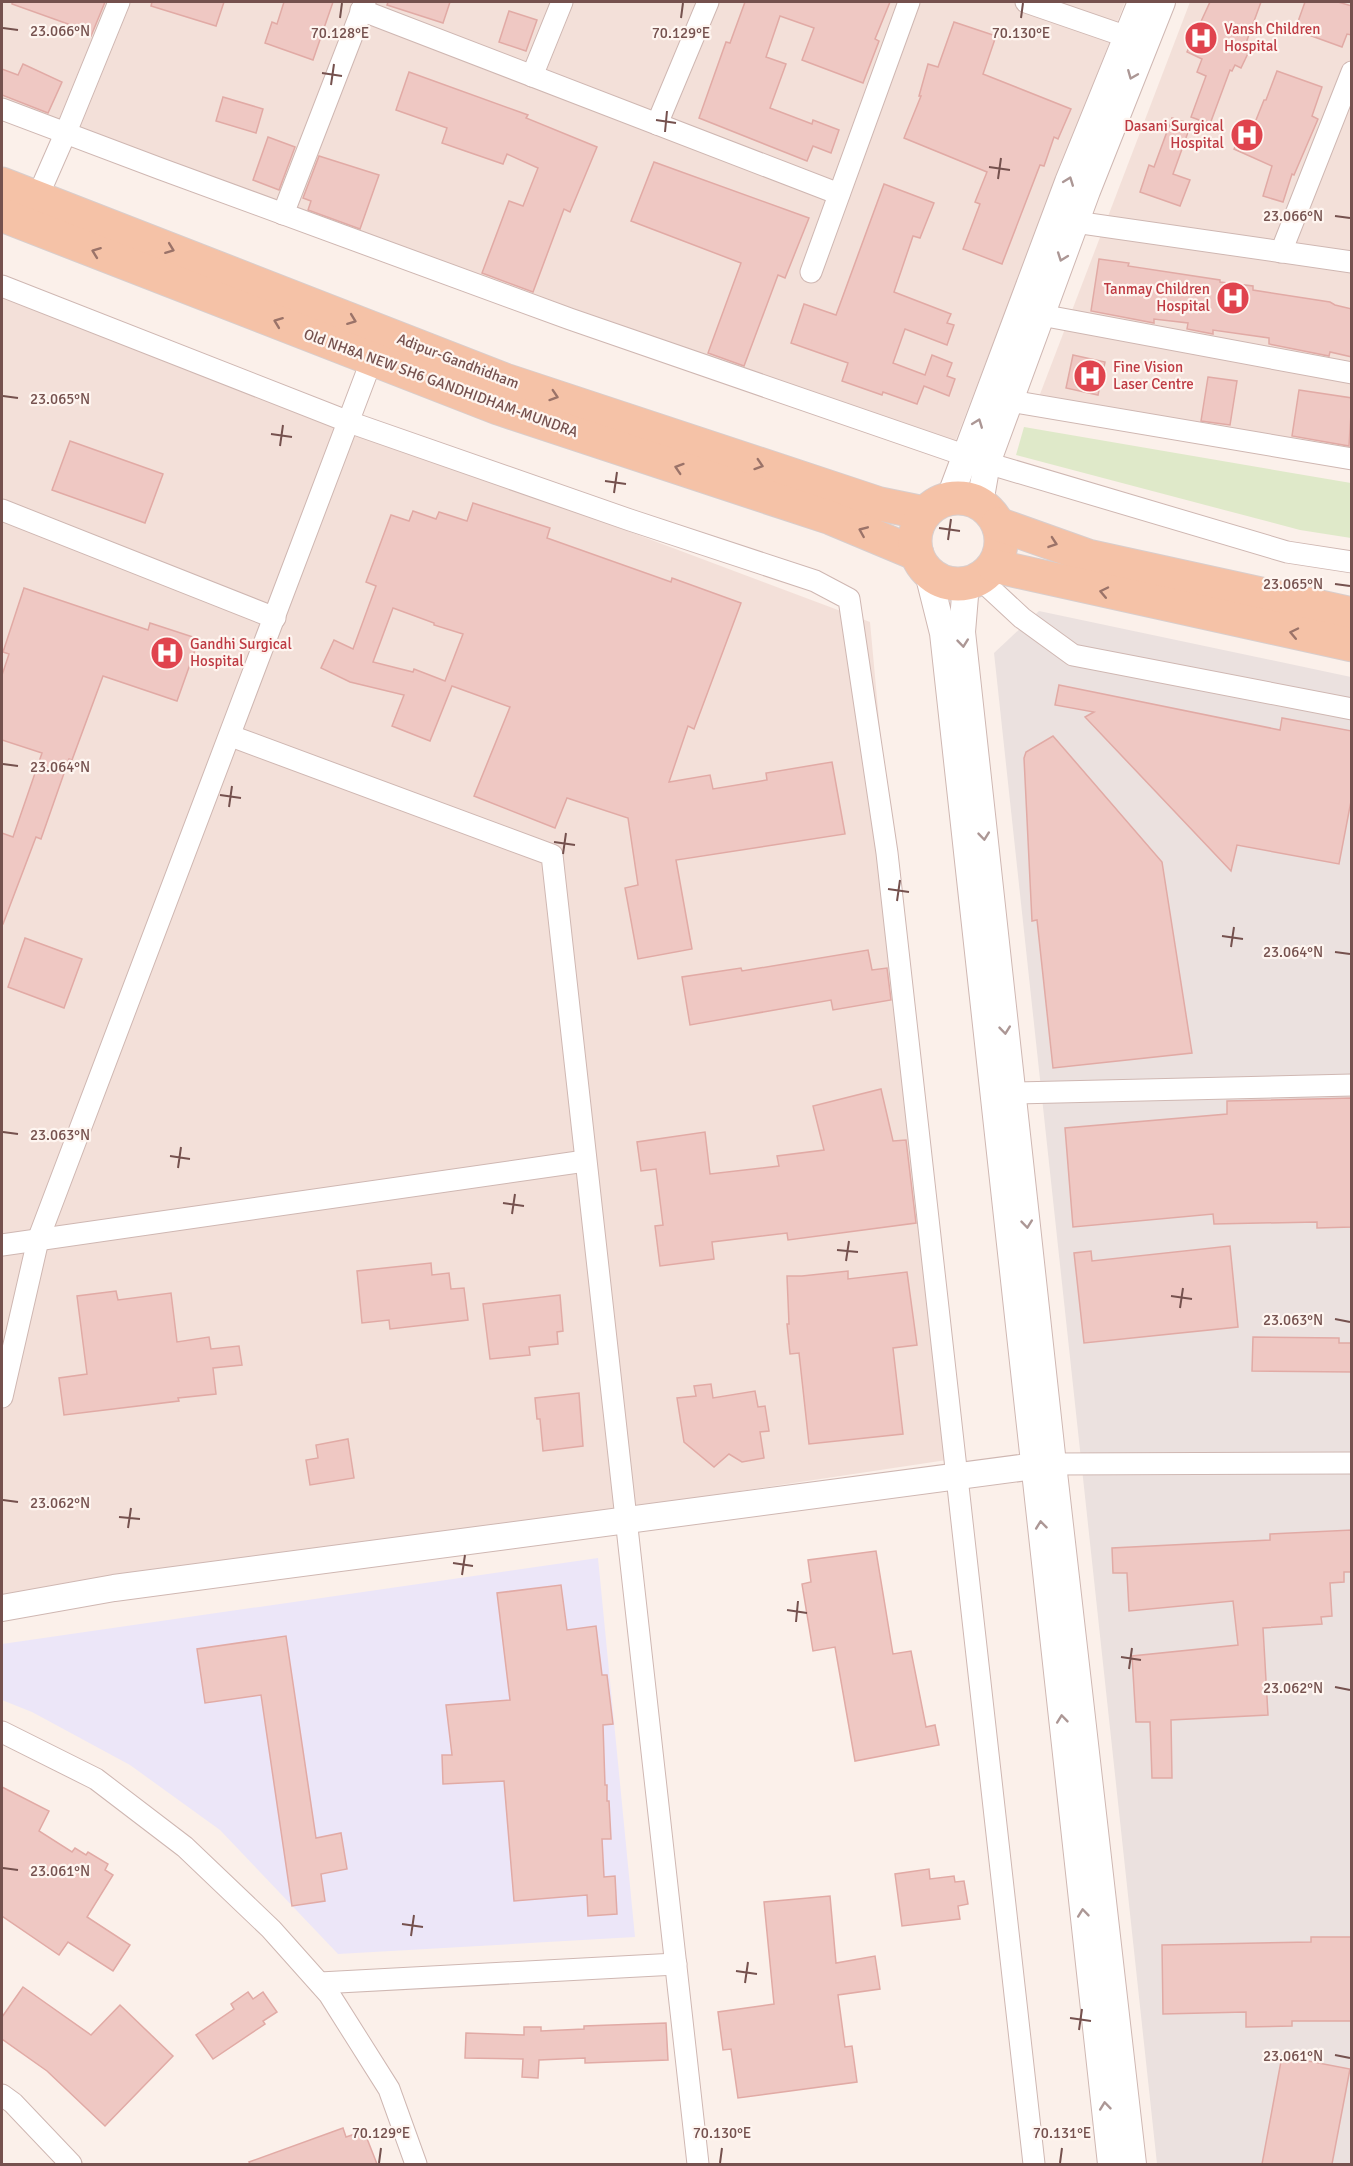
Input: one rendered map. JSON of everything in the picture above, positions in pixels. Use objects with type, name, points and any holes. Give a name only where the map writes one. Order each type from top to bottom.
[{"type":"main road","name":"Adipur-Gandhidham","points":[[2,184],[505,380],[880,504],[963,509],[1088,556],[1352,614]]},
{"type":"main road","name":"Old NH8A NEW SH6 GANDHIDHAM-MUNDRA","points":[[2,215],[498,408],[831,518],[923,564]]},
{"type":"main road","points":[[980,576],[1001,552],[1002,536],[963,509],[915,530],[914,545],[923,564],[947,583],[980,576],[1087,588],[1352,645]]},
{"type":"street","points":[[37,198],[119,2]]},
{"type":"street","points":[[532,76],[562,2]]},
{"type":"street","points":[[657,123],[708,2]]},
{"type":"street","points":[[811,273],[909,2]]},
{"type":"street","points":[[1026,2],[1136,40]]},
{"type":"street","points":[[977,459],[1010,401],[1076,222],[1136,40],[1141,2]]},
{"type":"street","points":[[963,509],[977,459],[1068,182],[1136,40],[1162,2]]},
{"type":"street","points":[[283,214],[363,6],[532,76],[839,194]]},
{"type":"street","points":[[1281,252],[1352,72]]},
{"type":"street","points":[[2,109],[559,315],[977,459],[1287,552],[1352,562]]},
{"type":"street","points":[[1076,222],[1352,262]]},
{"type":"street","points":[[2,286],[349,422],[630,520],[815,581],[849,599],[887,853],[955,1477],[1034,2164]]},
{"type":"street","points":[[1041,315],[1352,373]]},
{"type":"street","points":[[2,1397],[38,1240],[231,736],[372,359]]},
{"type":"street","points":[[1010,401],[1352,459]]},
{"type":"street","points":[[2,510],[275,618]]},
{"type":"street","points":[[923,564],[943,633],[1044,1465],[1133,2164]]},
{"type":"street","points":[[1111,2164],[1044,1465],[1012,1093],[962,632],[980,576],[1022,618],[1073,655],[1352,709]]},
{"type":"street","points":[[231,736],[552,855],[585,1161],[628,1520],[698,2164]]},
{"type":"street","points":[[1012,1093],[1352,1085]]},
{"type":"street","points":[[2,1245],[585,1161]]},
{"type":"street","points":[[2,1608],[126,1586],[1044,1465],[1352,1463]]},
{"type":"street","points":[[2,1732],[96,1779],[185,1847],[271,1929],[329,1994],[389,2089],[416,2164]]},
{"type":"street","points":[[320,1983],[676,1964]]},
{"type":"street","points":[[2,2095],[13,2103],[71,2164]]},
{"type":"shaded area","points":[[2,2],[1125,2],[953,447],[2,104]]},
{"type":"shaded area","points":[[1190,2],[1351,2],[1351,463],[1037,402]]},
{"type":"shaded area","points":[[2,296],[870,622],[904,992],[960,1458],[2,1605]]},
{"type":"shaded area","points":[[1039,611],[1351,677],[1351,2164],[1157,2164],[994,653]]},
{"type":"shaded area","points":[[598,1558],[635,1937],[338,1954],[220,1830],[130,1765],[32,1712],[2,1700],[2,1644]]},
{"type":"green space","points":[[1024,427],[1351,483],[1351,538],[1300,530],[1016,455]]},
{"type":"building","points":[[12,2],[105,2],[91,36],[67,27],[68,24],[12,4]]},
{"type":"building","points":[[152,2],[224,2],[216,26],[151,6]]},
{"type":"building","points":[[284,2],[333,2],[313,60],[265,43],[272,22],[277,24]]},
{"type":"building","points":[[388,2],[450,2],[443,23],[387,5]]},
{"type":"building","points":[[745,2],[890,2],[875,39],[879,41],[863,83],[802,60],[814,28],[780,16],[766,57],[786,64],[770,108],[812,124],[813,120],[839,130],[831,153],[813,146],[807,161],[699,118],[726,42],[730,43]]},
{"type":"building","points":[[1210,2],[1261,2],[1246,43],[1252,45],[1241,68],[1235,65],[1232,71],[1230,70],[1210,124],[1191,117],[1206,76],[1197,72],[1202,59],[1187,52]]},
{"type":"building","points":[[1305,2],[1338,2],[1352,6],[1352,35],[1347,34],[1342,47],[1295,30]]},
{"type":"building","points":[[509,11],[537,20],[526,51],[499,42]]},
{"type":"building","points":[[954,22],[996,36],[983,74],[1071,109],[1058,139],[1054,137],[1044,166],[1040,165],[1002,264],[963,249],[980,204],[975,202],[987,172],[904,138],[921,96],[919,96],[928,64],[938,67]]},
{"type":"building","points":[[23,64],[62,82],[48,113],[2,95],[2,69],[18,75]]},
{"type":"building","points":[[1277,71],[1322,87],[1312,116],[1318,119],[1294,175],[1292,174],[1283,202],[1263,196],[1272,166],[1234,149],[1246,122],[1254,125]]},
{"type":"building","points":[[409,72],[528,115],[526,118],[597,147],[570,212],[564,209],[533,292],[482,273],[509,201],[523,206],[538,168],[507,154],[503,164],[442,143],[447,128],[396,110]]},
{"type":"building","points":[[223,97],[263,109],[256,133],[216,121]]},
{"type":"building","points":[[1172,118],[1191,124],[1173,174],[1190,180],[1180,206],[1140,192],[1149,165],[1154,167]]},
{"type":"building","points":[[268,137],[295,147],[279,190],[253,180]]},
{"type":"building","points":[[319,156],[379,175],[360,229],[308,210],[311,201],[303,198]]},
{"type":"building","points":[[654,162],[809,218],[785,278],[778,275],[744,366],[708,353],[741,263],[631,221]]},
{"type":"building","points":[[884,184],[934,203],[920,238],[913,236],[894,292],[951,314],[947,323],[954,325],[947,345],[905,329],[893,363],[925,375],[932,355],[952,363],[947,376],[955,379],[949,396],[924,386],[917,404],[842,381],[848,363],[791,343],[804,304],[836,315]]},
{"type":"building","points":[[1099,259],[1129,263],[1128,266],[1253,286],[1253,290],[1330,302],[1352,309],[1352,357],[1330,352],[1329,356],[1269,344],[1269,338],[1213,330],[1213,334],[1187,329],[1188,323],[1154,319],[1154,323],[1091,311]]},
{"type":"building","points":[[1073,355],[1105,362],[1098,395],[1066,388]]},
{"type":"building","points":[[1208,377],[1237,381],[1230,425],[1201,421]]},
{"type":"building","points":[[1299,390],[1352,398],[1349,446],[1292,436]]},
{"type":"building","points":[[70,441],[163,474],[145,523],[52,490]]},
{"type":"building","points":[[473,503],[550,528],[547,538],[671,582],[672,578],[741,603],[694,729],[688,726],[669,782],[710,775],[713,789],[767,780],[766,773],[832,762],[845,834],[676,860],[692,949],[638,959],[625,888],[638,885],[628,818],[567,798],[555,828],[474,796],[510,707],[452,686],[430,741],[392,726],[404,695],[350,682],[321,668],[334,640],[353,649],[376,586],[366,582],[391,515],[409,521],[413,511],[436,519],[439,512],[467,521]],"holes":[[[393,608],[434,623],[434,625],[463,634],[445,681],[414,669],[413,672],[373,662]]]},
{"type":"building","points":[[24,588],[148,630],[150,623],[199,639],[177,701],[103,676],[72,760],[69,759],[41,839],[36,837],[2,924],[2,833],[13,837],[42,753],[2,740],[2,675],[9,654],[3,652]]},
{"type":"building","points":[[1059,685],[1280,730],[1282,718],[1352,731],[1352,796],[1339,864],[1237,845],[1231,871],[1085,717],[1094,712],[1055,705]]},
{"type":"building","points":[[1053,736],[1162,862],[1192,1053],[1053,1068],[1037,920],[1032,921],[1024,758],[1026,752]]},
{"type":"building","points":[[25,938],[82,959],[64,1008],[8,987]]},
{"type":"building","points":[[868,950],[872,970],[887,968],[891,1000],[833,1010],[831,1000],[690,1025],[682,977],[741,968],[742,971]]},
{"type":"building","points":[[881,1089],[893,1141],[906,1140],[916,1223],[788,1240],[787,1233],[712,1242],[714,1259],[660,1266],[655,1226],[663,1225],[656,1169],[641,1171],[637,1142],[705,1132],[710,1174],[779,1166],[777,1156],[824,1150],[813,1106]]},
{"type":"building","points":[[1352,1098],[1352,1227],[1317,1228],[1317,1222],[1214,1224],[1213,1214],[1073,1227],[1065,1128],[1227,1114],[1227,1101]]},
{"type":"building","points":[[1230,1246],[1238,1327],[1084,1343],[1074,1253],[1091,1251],[1092,1261]]},
{"type":"building","points":[[431,1263],[432,1275],[449,1273],[451,1289],[464,1288],[468,1320],[390,1329],[389,1320],[362,1323],[357,1271]]},
{"type":"building","points":[[848,1271],[848,1279],[907,1272],[917,1345],[893,1348],[903,1434],[809,1444],[799,1353],[790,1354],[787,1324],[789,1324],[787,1276]]},
{"type":"building","points":[[116,1291],[118,1300],[171,1293],[177,1342],[209,1337],[211,1349],[239,1346],[242,1365],[213,1368],[216,1394],[178,1398],[179,1401],[64,1415],[59,1378],[87,1374],[77,1296]]},
{"type":"building","points":[[560,1295],[563,1331],[557,1332],[558,1344],[529,1347],[530,1355],[490,1359],[483,1304]]},
{"type":"building","points":[[1253,1337],[1339,1338],[1339,1343],[1352,1343],[1352,1372],[1252,1371]]},
{"type":"building","points":[[711,1384],[713,1398],[755,1391],[758,1407],[765,1406],[769,1431],[760,1432],[764,1458],[742,1462],[729,1454],[714,1467],[684,1442],[677,1398],[696,1396],[694,1386]]},
{"type":"building","points":[[579,1393],[583,1446],[543,1451],[540,1419],[537,1419],[535,1398]]},
{"type":"building","points":[[348,1439],[354,1478],[310,1485],[306,1460],[318,1458],[316,1445]]},
{"type":"building","points":[[1352,1530],[1352,1572],[1344,1572],[1344,1582],[1330,1583],[1332,1616],[1321,1617],[1322,1624],[1263,1628],[1268,1715],[1171,1720],[1172,1778],[1152,1778],[1150,1722],[1136,1722],[1132,1656],[1238,1645],[1233,1601],[1129,1611],[1127,1573],[1113,1573],[1112,1548],[1270,1540],[1270,1534]]},
{"type":"building","points":[[876,1551],[893,1654],[911,1651],[926,1727],[935,1725],[939,1745],[855,1761],[835,1647],[813,1651],[802,1584],[811,1582],[808,1560]]},
{"type":"building","points":[[561,1585],[567,1630],[596,1626],[602,1675],[607,1675],[613,1724],[603,1725],[605,1785],[607,1785],[607,1801],[609,1801],[611,1839],[602,1839],[604,1877],[615,1876],[617,1914],[588,1916],[587,1895],[514,1901],[504,1781],[443,1784],[442,1755],[452,1755],[446,1705],[510,1700],[497,1593]]},
{"type":"building","points":[[286,1636],[316,1838],[341,1833],[347,1869],[321,1874],[325,1901],[292,1906],[261,1695],[205,1703],[197,1649]]},
{"type":"building","points":[[2,1787],[49,1811],[39,1831],[72,1852],[75,1848],[86,1855],[88,1852],[108,1864],[105,1870],[113,1875],[87,1917],[130,1945],[113,1971],[68,1942],[59,1955],[2,1916]]},
{"type":"building","points":[[929,1869],[930,1879],[954,1876],[955,1882],[964,1881],[968,1904],[958,1906],[960,1919],[902,1926],[895,1874]]},
{"type":"building","points":[[830,1896],[836,1963],[875,1956],[880,1989],[838,1995],[845,2047],[852,2046],[857,2082],[738,2098],[731,2049],[723,2050],[718,2012],[774,2004],[764,1902]]},
{"type":"building","points":[[1311,1937],[1352,1937],[1352,2021],[1292,2021],[1292,2026],[1246,2027],[1246,2012],[1163,2014],[1162,1945],[1311,1942]]},
{"type":"building","points":[[23,1987],[91,2035],[120,2005],[173,2056],[105,2126],[47,2071],[2,2039],[2,2017]]},
{"type":"building","points":[[248,1992],[253,1999],[263,1992],[277,2012],[263,2021],[265,2024],[213,2059],[196,2035],[234,2009],[231,2004]]},
{"type":"building","points":[[666,2023],[668,2060],[585,2063],[585,2058],[539,2060],[538,2078],[522,2077],[523,2059],[465,2058],[466,2033],[524,2035],[524,2027],[541,2027],[541,2031],[584,2029],[584,2026]]},
{"type":"building","points":[[1282,2056],[1350,2069],[1332,2164],[1262,2164]]},
{"type":"building","points":[[343,2128],[346,2137],[364,2131],[377,2164],[250,2164],[249,2162]]},
{"type":"place","name":"Vansh Children Hospital","points":[[1201,38]]},
{"type":"place","name":"Dasani Surgical Hospital","points":[[1247,135]]},
{"type":"place","name":"Tanmay Children Hospital","points":[[1233,298]]},
{"type":"place","name":"Fine Vision Laser Centre","points":[[1090,376]]},
{"type":"place","name":"Gandhi Surgical Hospital","points":[[167,653]]}]
